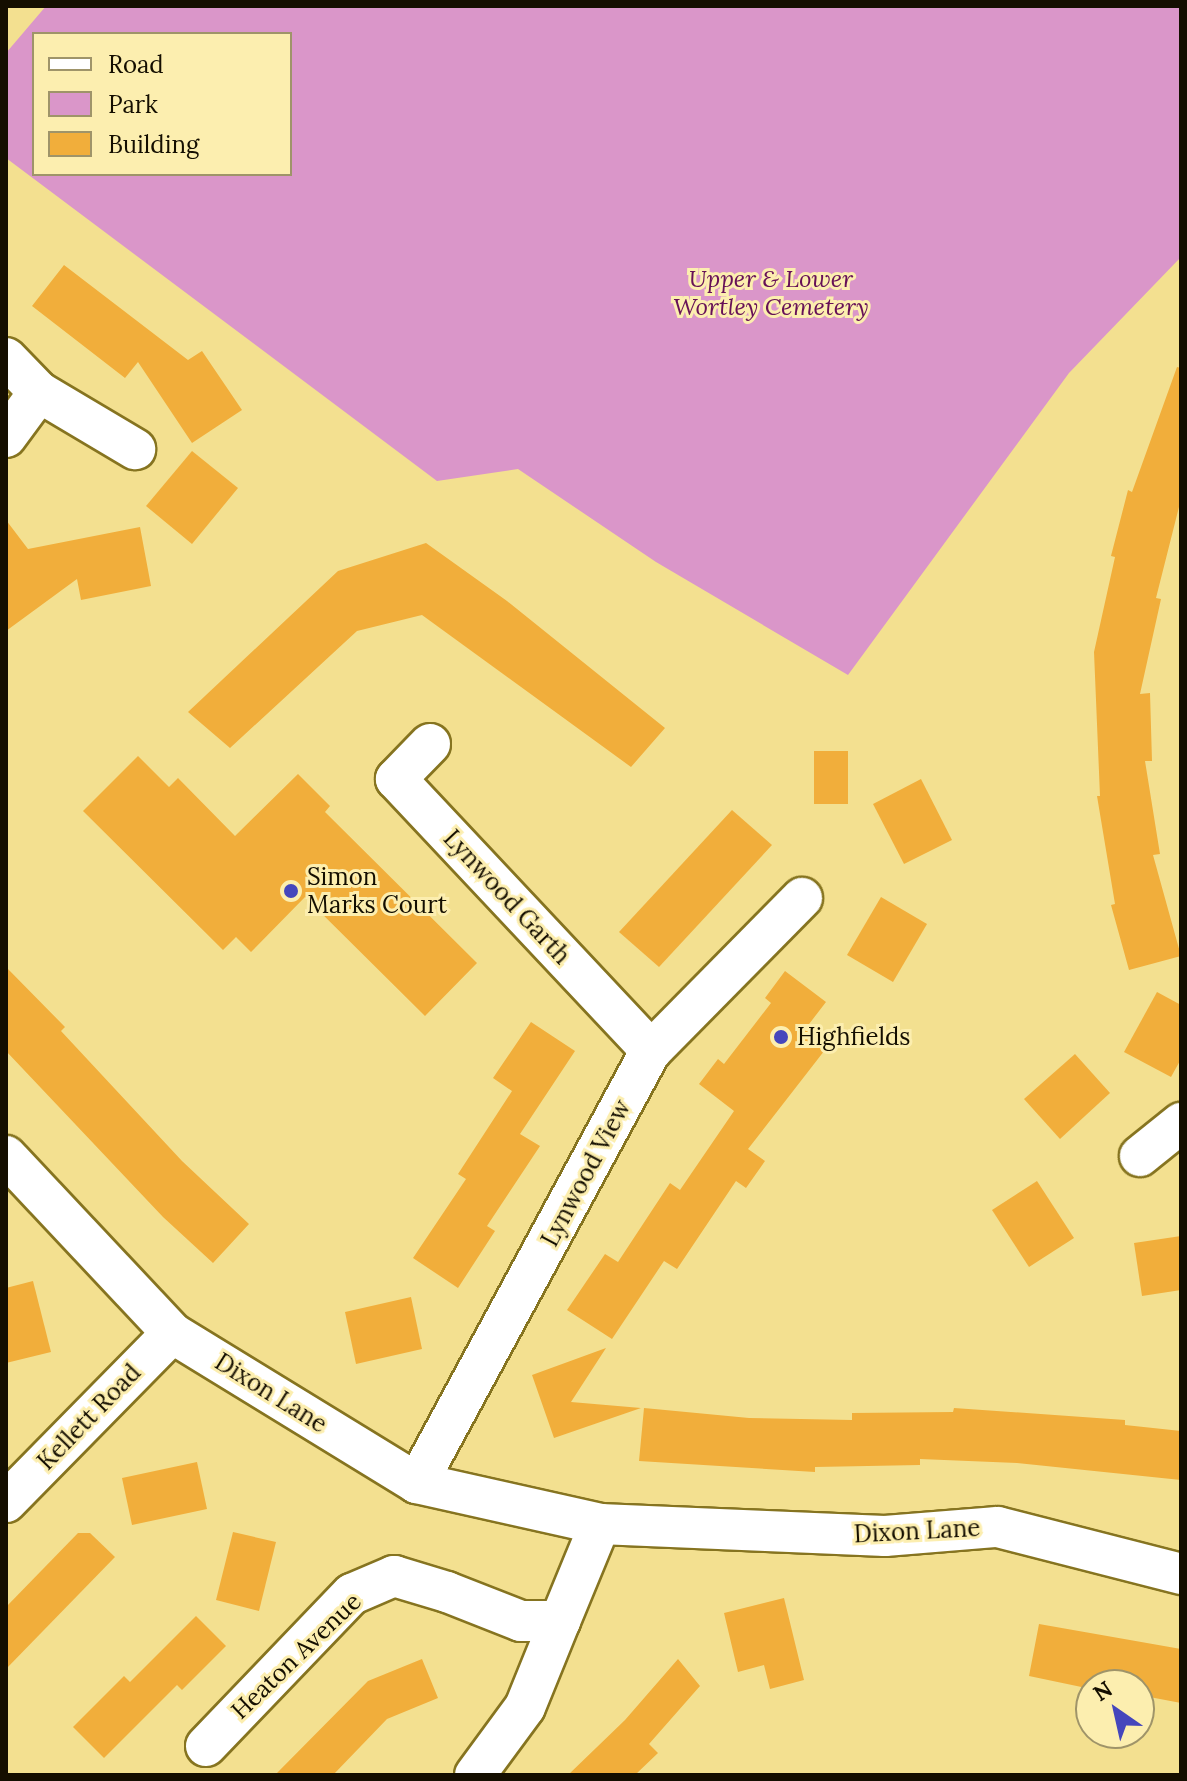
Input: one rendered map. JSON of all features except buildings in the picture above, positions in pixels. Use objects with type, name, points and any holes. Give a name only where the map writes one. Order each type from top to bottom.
[{"type":"street","points":[[6,358],[39,392],[135,449]]},
{"type":"street","points":[[6,437],[39,392]]},
{"type":"street","name":"Lynwood Garth","points":[[430,744],[396,779],[651,1051]]},
{"type":"street","name":"Lynwood View","points":[[417,1483],[651,1051],[802,898]]},
{"type":"street","points":[[1140,1156],[1181,1123]]},
{"type":"street","name":"Dixon Lane","points":[[6,1156],[172,1333],[417,1483],[600,1524],[885,1536],[998,1527],[1181,1574]]},
{"type":"street","name":"Kellett Road","points":[[6,1502],[172,1333]]},
{"type":"street","points":[[475,1775],[525,1707],[600,1524]]},
{"type":"street","name":"Heaton Avenue","points":[[206,1746],[352,1594],[394,1576],[447,1592],[521,1621],[560,1621]]},
{"type":"green space","name":"Upper & Lower Wortley Cemetery","points":[[46,6],[1181,6],[1181,257],[1069,373],[848,675],[656,562],[518,469],[437,481],[6,158],[6,53]]},
{"type":"place","name":"Simon Marks Court","points":[[291,891]]},
{"type":"place","name":"Highfields","points":[[781,1037]]}]
